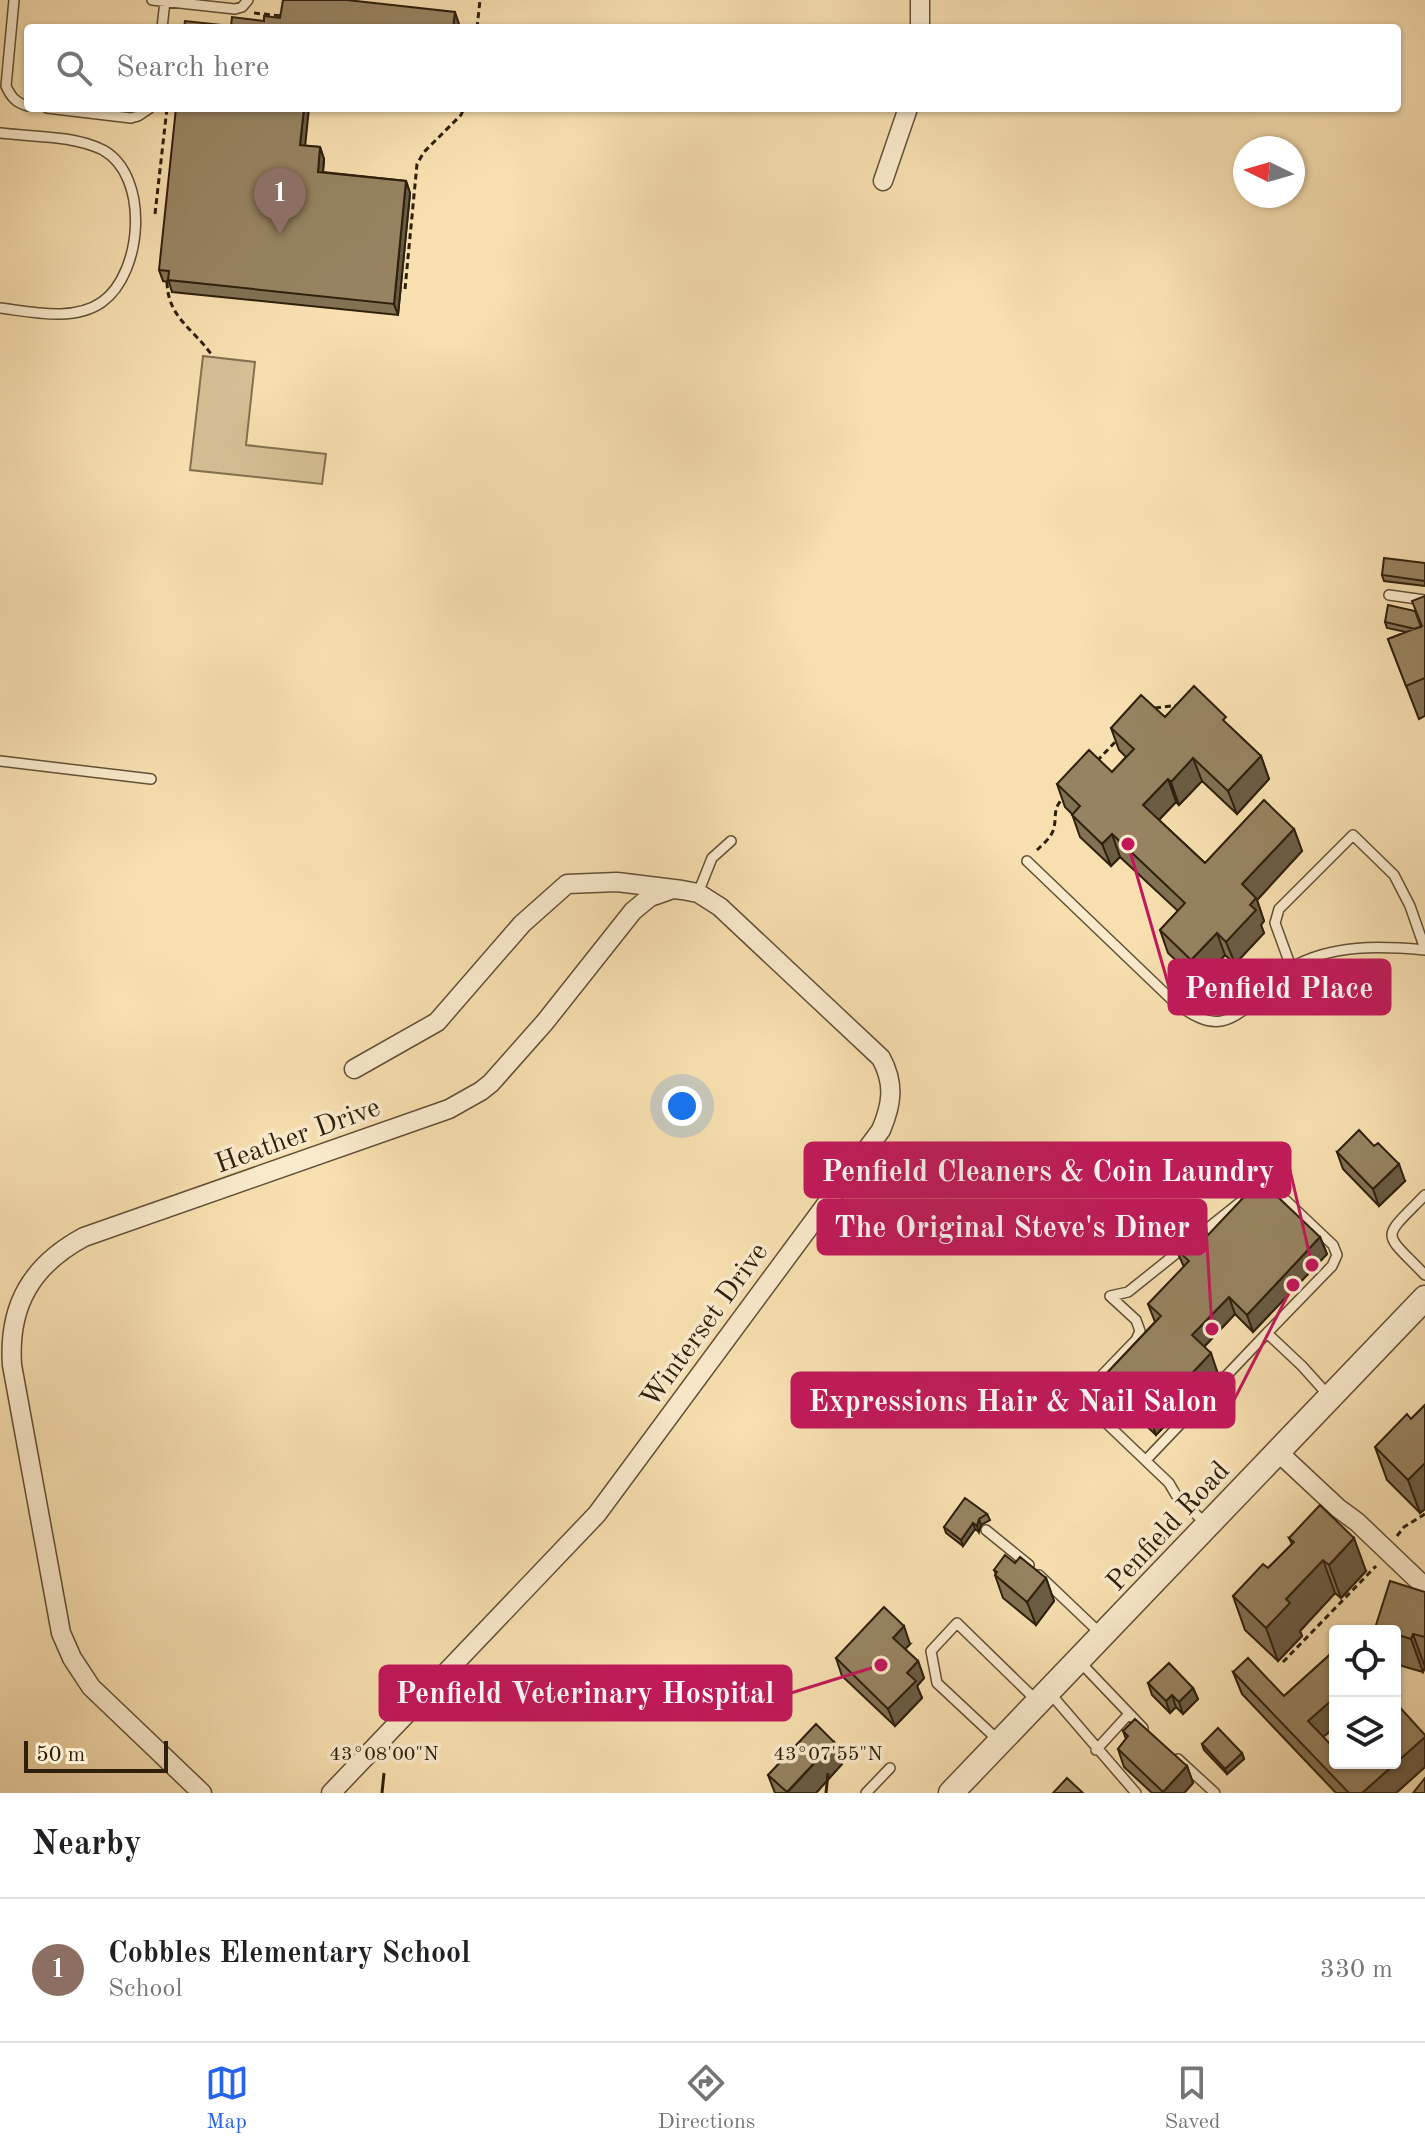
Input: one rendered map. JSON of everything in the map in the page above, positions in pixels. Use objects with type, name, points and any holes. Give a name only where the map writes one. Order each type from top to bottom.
[{"type":"street","points":[[920,0],[920,24]]},
{"type":"street","points":[[883,181],[907,112]]},
{"type":"street","name":"Heather Drive","points":[[354,1069],[437,1022],[522,924],[567,884],[617,882],[690,891]]},
{"type":"street","name":"Heather Drive","points":[[202,1793],[83,1678],[61,1633],[12,1365],[12,1328],[28,1285],[52,1258],[84,1237],[449,1109],[481,1091],[545,1022],[633,911],[650,897],[665,891],[690,891]]},
{"type":"street","name":"Winterset Drive","points":[[331,1793],[597,1514],[881,1130],[889,1111],[889,1074],[881,1058],[720,907],[690,891]]},
{"type":"street","name":"Penfield Road","points":[[951,1793],[1425,1298]]},
{"type":"street","points":[[1278,1452],[1425,1587]]},
{"type":"lane","points":[[14,0],[6,86],[10,95],[24,105]]},
{"type":"lane","points":[[152,0],[235,9],[248,0]]},
{"type":"lane","points":[[162,24],[165,1]]},
{"type":"lane","points":[[81,112],[131,118],[142,112]]},
{"type":"lane","points":[[0,133],[79,142],[103,151],[118,163],[134,194],[136,224],[125,274],[114,292],[100,304],[75,312],[49,314],[0,308]]},
{"type":"lane","points":[[1389,595],[1425,600]]},
{"type":"lane","points":[[0,761],[151,779]]},
{"type":"lane","points":[[1027,861],[1190,1015],[1214,1023],[1237,1016],[1291,967],[1328,953],[1371,945],[1425,950],[1410,906],[1394,875],[1353,835],[1279,909],[1275,923],[1291,967]]},
{"type":"lane","points":[[690,891],[712,858],[731,841]]},
{"type":"lane","points":[[1146,1460],[1332,1266],[1337,1255],[1333,1245],[1276,1191],[1265,1187],[1252,1193],[1128,1292],[1110,1296],[1136,1320],[1140,1331],[1136,1340],[1080,1398],[1146,1460],[1207,1525]]},
{"type":"lane","points":[[1425,1195],[1392,1228],[1390,1236],[1393,1243],[1425,1275]]},
{"type":"lane","points":[[1267,1333],[1329,1396]]},
{"type":"lane","points":[[986,1530],[1024,1560],[1103,1636]]},
{"type":"lane","points":[[1000,1743],[937,1683],[931,1651],[957,1623],[1044,1698],[1136,1793]]},
{"type":"lane","points":[[1079,1661],[1149,1734]]},
{"type":"lane","points":[[1096,1750],[1128,1715]]},
{"type":"lane","points":[[1170,1752],[1215,1793]]},
{"type":"lane","points":[[866,1793],[890,1768]]},
{"type":"path","points":[[477,24],[480,0]]},
{"type":"path","points":[[263,14],[282,16]]},
{"type":"path","points":[[155,214],[167,112]]},
{"type":"path","points":[[405,289],[417,164],[424,152],[462,112]]},
{"type":"path","points":[[167,282],[167,298],[177,318],[201,339],[213,357]]},
{"type":"path","points":[[1146,709],[1184,704]]},
{"type":"path","points":[[1097,762],[1116,740]]},
{"type":"path","points":[[1027,861],[1050,836],[1057,804],[1067,793]]},
{"type":"path","points":[[1394,1538],[1404,1527],[1425,1514]]},
{"type":"path","points":[[1283,1662],[1378,1563]]},
{"type":"shaded area","points":[[203,356],[255,362],[246,445],[326,454],[322,484],[190,470]]},
{"type":"building","points":[[283,0],[347,0],[455,12],[454,24],[231,24],[232,17],[264,21],[264,16],[280,18]]},
{"type":"building","points":[[185,21],[213,24],[185,24]]},
{"type":"building","points":[[176,112],[304,112],[300,145],[320,147],[318,172],[406,181],[394,304],[168,280],[169,271],[159,270]]},
{"type":"building","points":[[1384,558],[1425,563],[1425,581],[1382,575]]},
{"type":"building","points":[[1425,596],[1425,678],[1406,686],[1388,639],[1422,626],[1412,601]]},
{"type":"building","points":[[1388,605],[1415,611],[1421,627],[1415,629],[1385,622]]},
{"type":"building","points":[[1194,686],[1226,717],[1223,720],[1261,756],[1228,791],[1193,758],[1171,782],[1168,779],[1143,805],[1205,863],[1264,800],[1294,829],[1242,884],[1256,898],[1250,905],[1256,910],[1226,942],[1217,933],[1191,960],[1160,930],[1185,903],[1112,834],[1102,844],[1072,815],[1080,806],[1057,784],[1089,750],[1112,772],[1134,749],[1111,728],[1141,695],[1165,717]]},
{"type":"building","points":[[1359,1130],[1374,1146],[1378,1143],[1399,1164],[1373,1189],[1337,1152]]},
{"type":"building","points":[[1260,1180],[1320,1237],[1247,1315],[1229,1297],[1192,1335],[1211,1353],[1150,1418],[1105,1375],[1161,1316],[1148,1304],[1189,1261],[1176,1249],[1198,1225],[1208,1235]]},
{"type":"building","points":[[1425,1405],[1425,1463],[1408,1480],[1375,1447],[1407,1414],[1411,1419]]},
{"type":"building","points":[[965,1498],[987,1514],[979,1519],[977,1526],[973,1523],[961,1540],[944,1527]]},
{"type":"building","points":[[1320,1505],[1354,1538],[1329,1565],[1323,1560],[1286,1599],[1290,1603],[1266,1628],[1233,1596],[1263,1564],[1268,1568],[1294,1542],[1289,1538]]},
{"type":"building","points":[[1005,1555],[1015,1563],[1020,1557],[1046,1578],[1027,1602],[995,1575],[997,1572],[994,1570]]},
{"type":"building","points":[[1390,1581],[1425,1592],[1425,1637],[1413,1634],[1411,1639],[1401,1636],[1401,1625],[1376,1625]]},
{"type":"building","points":[[884,1607],[904,1626],[893,1638],[918,1661],[907,1673],[916,1681],[888,1709],[836,1658]]},
{"type":"building","points":[[1329,1655],[1329,1703],[1308,1721],[1329,1743],[1329,1769],[1389,1769],[1362,1793],[1349,1793],[1233,1672],[1248,1658],[1284,1696]]},
{"type":"building","points":[[1169,1663],[1193,1688],[1179,1702],[1172,1695],[1166,1701],[1148,1683]]},
{"type":"building","points":[[1401,1709],[1425,1735],[1401,1758]]},
{"type":"building","points":[[1135,1719],[1187,1766],[1163,1792],[1118,1749],[1128,1736],[1123,1731]]},
{"type":"building","points":[[816,1724],[834,1742],[787,1792],[768,1775]]},
{"type":"building","points":[[1218,1728],[1242,1753],[1225,1769],[1202,1744]]},
{"type":"building","points":[[1067,1778],[1083,1793],[1053,1793]]},
{"type":"building","points":[[1425,1778],[1425,1793],[1413,1793]]},
{"type":"place","name":"Cobbles Elementary School","points":[[280,234]]},
{"type":"place","name":"Penfield Place","points":[[1128,844]]},
{"type":"place","name":"Penfield Cleaners & Coin Laundry","points":[[1312,1265]]},
{"type":"place","name":"Expressions Hair & Nail Salon","points":[[1293,1285]]},
{"type":"place","name":"The Original Steve's Diner","points":[[1212,1329]]},
{"type":"place","name":"Penfield Veterinary Hospital","points":[[881,1665]]}]
